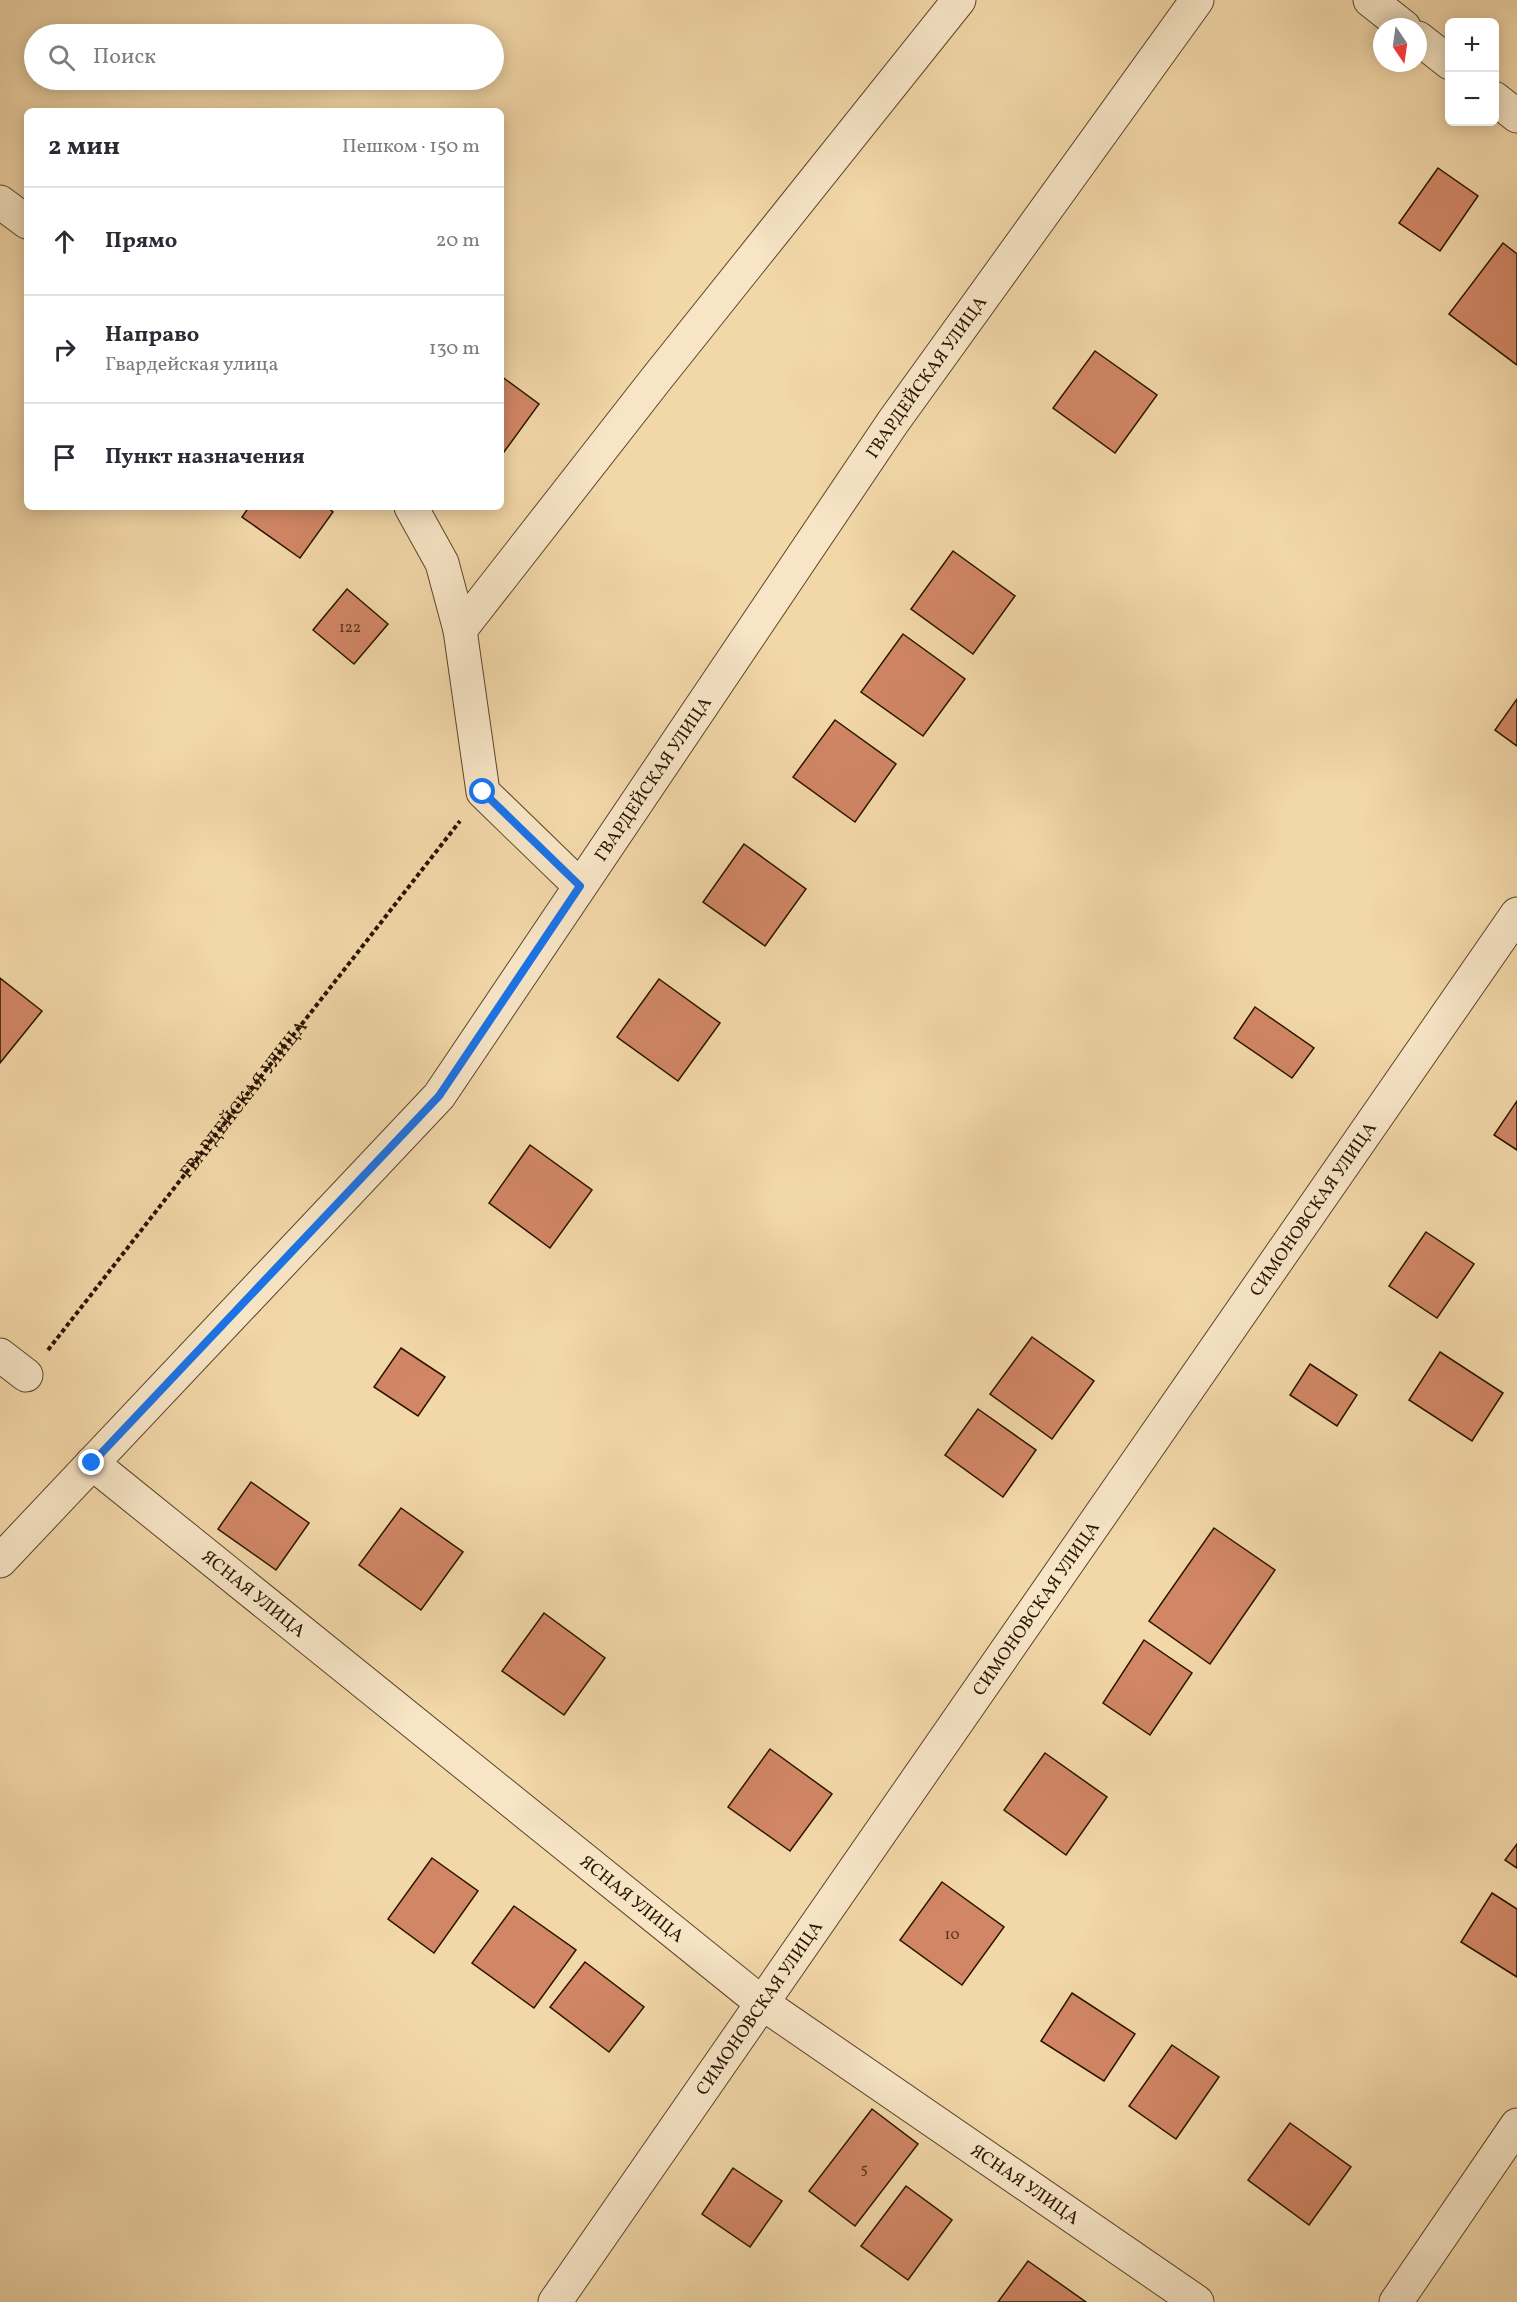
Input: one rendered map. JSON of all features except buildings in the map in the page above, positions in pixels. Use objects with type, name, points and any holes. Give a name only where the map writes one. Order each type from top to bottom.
[{"type":"street","points":[[460,630],[664,369],[958,0]]},
{"type":"street","name":"ГВАРДЕЙСКАЯ УЛИЦА","points":[[0,1562],[439,1096],[893,422],[1197,0]]},
{"type":"street","points":[[1370,0],[1393,18]]},
{"type":"street","points":[[1427,45],[1445,60]]},
{"type":"street","points":[[1499,102],[1517,116]]},
{"type":"street","points":[[0,202],[24,220]]},
{"type":"street","points":[[413,510],[442,563],[460,630],[483,792],[580,886]]},
{"type":"street","name":"СИМОНОВСКАЯ УЛИЦА","points":[[555,2302],[1517,914]]},
{"type":"street","points":[[0,1355],[26,1375]]},
{"type":"street","name":"ЯСНАЯ УЛИЦА","points":[[92,1463],[762,2003],[1197,2302]]},
{"type":"street","points":[[1396,2302],[1517,2125]]},
{"type":"path","name":"ГВАРДЕЙСКАЯ УЛИЦА","points":[[26,1375],[48,1350],[483,792]]},
{"type":"route","points":[[92,1463],[439,1096],[580,886],[483,792]]}]
